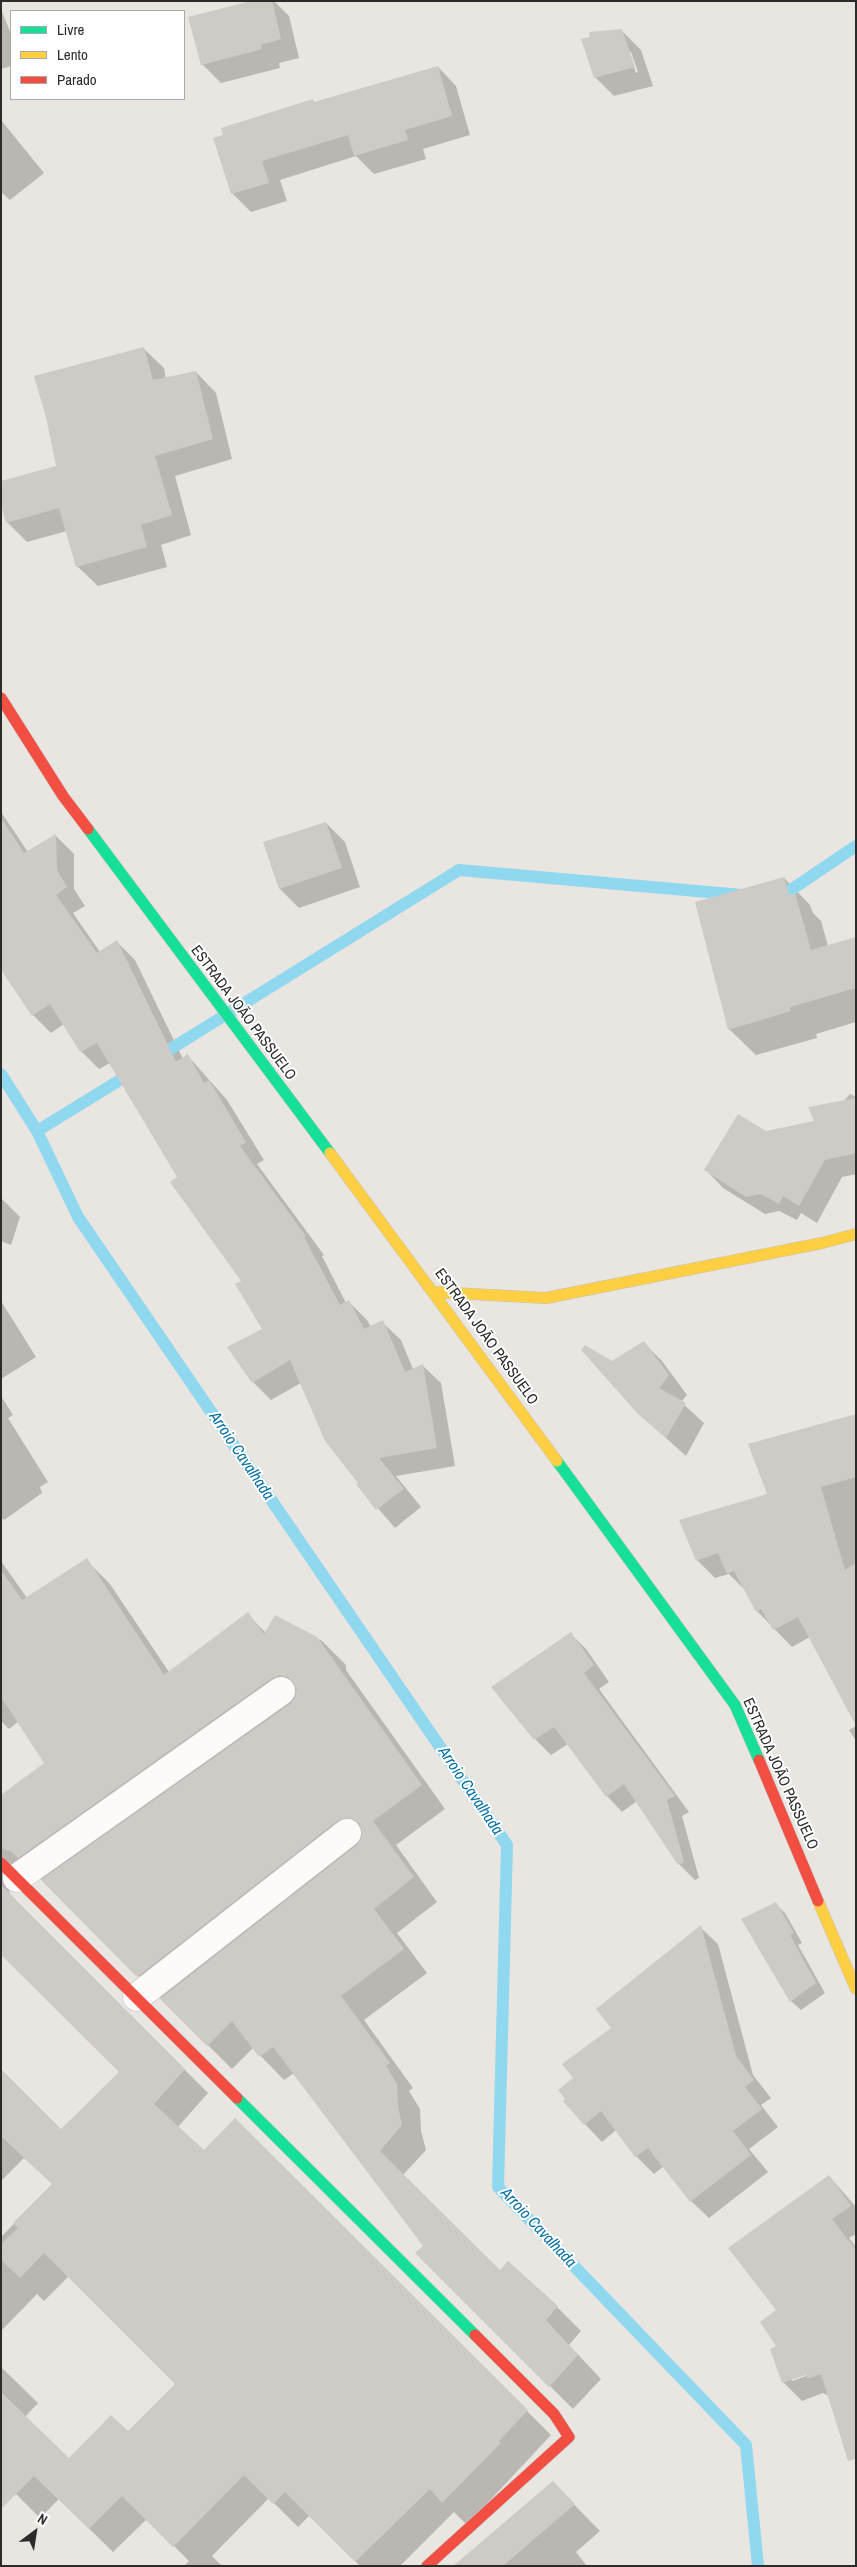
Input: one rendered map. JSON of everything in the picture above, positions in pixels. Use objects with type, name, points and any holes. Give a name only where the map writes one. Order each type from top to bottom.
[{"type":"street","name":"ESTRADA JOÃO PASSUELO","points":[[1,698],[63,796],[434,1292],[735,1705],[856,1989]]},
{"type":"street","name":"ESTRADA JOÃO PASSUELO","points":[[10,730],[27,741]]},
{"type":"street","points":[[434,1292],[546,1298],[822,1243],[856,1234]]},
{"type":"street","points":[[280,1691],[9,1871],[138,1997],[554,2414],[569,2437],[427,2566]]},
{"type":"street","points":[[138,1997],[347,1833]]},
{"type":"building","points":[[251,1],[272,1],[281,39],[261,45],[262,49],[201,65],[188,17]]},
{"type":"building","points":[[622,29],[635,67],[594,78],[581,39],[590,37],[589,32]]},
{"type":"building","points":[[438,66],[452,116],[405,130],[408,140],[354,156],[348,135],[262,161],[269,183],[231,194],[213,138],[223,135],[221,128],[313,99],[314,102]]},
{"type":"building","points":[[144,347],[153,380],[196,371],[213,439],[155,456],[172,515],[141,525],[147,547],[76,567],[59,508],[6,523],[1,505],[1,481],[56,466],[46,417],[34,376]]},
{"type":"building","points":[[1,818],[24,853],[56,834],[57,870],[67,887],[56,895],[97,953],[117,940],[176,1062],[188,1054],[204,1083],[209,1080],[246,1142],[240,1146],[306,1236],[304,1237],[340,1305],[349,1300],[364,1329],[383,1320],[405,1372],[423,1364],[437,1448],[379,1458],[404,1489],[376,1510],[356,1484],[358,1483],[325,1441],[290,1360],[252,1383],[227,1347],[262,1329],[235,1284],[241,1281],[170,1182],[177,1177],[97,1043],[80,1052],[50,1004],[32,1016],[1,970]]},
{"type":"building","points":[[326,822],[342,868],[279,889],[263,842]]},
{"type":"building","points":[[784,877],[789,895],[795,893],[811,950],[856,937],[856,988],[790,1007],[791,1011],[728,1030],[695,902]]},
{"type":"building","points":[[856,1098],[856,1153],[825,1160],[799,1206],[783,1196],[779,1204],[761,1194],[746,1197],[704,1170],[738,1114],[766,1131],[814,1121],[808,1107]]},
{"type":"building","points":[[644,1341],[669,1375],[659,1388],[686,1403],[666,1438],[638,1414],[581,1350],[585,1345],[612,1361]]},
{"type":"building","points":[[856,1414],[856,1477],[821,1487],[845,1570],[856,1563],[856,1726],[798,1617],[773,1630],[761,1609],[756,1612],[734,1571],[727,1574],[718,1553],[696,1561],[679,1520],[767,1494],[748,1444]]},
{"type":"building","points":[[87,1558],[164,1675],[248,1612],[264,1634],[275,1615],[317,1637],[422,1785],[373,1821],[414,1877],[374,1909],[404,1949],[341,1996],[390,2063],[386,2066],[397,2084],[398,2106],[402,2125],[380,2151],[500,2270],[508,2261],[558,2306],[546,2320],[578,2355],[549,2387],[415,2253],[423,2246],[273,2047],[259,2057],[232,2021],[207,2046],[160,1999],[357,1845],[361,1839],[362,1831],[359,1823],[353,1819],[345,1818],[337,1821],[137,1977],[41,1880],[290,1704],[295,1698],[297,1690],[288,1677],[280,1675],[272,1678],[18,1858],[12,1852],[1,1848],[1,1795],[44,1763],[1,1697],[1,1570],[22,1600]]},
{"type":"building","points":[[571,1632],[594,1665],[584,1673],[675,1796],[667,1800],[684,1862],[678,1865],[624,1784],[606,1797],[554,1727],[534,1740],[491,1687]]},
{"type":"building","points":[[1,1885],[185,2069],[154,2104],[204,2150],[235,2118],[528,2410],[499,2441],[501,2443],[442,2503],[430,2489],[355,2562],[285,2492],[273,2504],[244,2475],[173,2547],[122,2496],[89,2529],[34,2476],[1,2509],[1,2392],[69,2458],[111,2415],[128,2431],[175,2384],[44,2253],[20,2278],[1,2260],[1,2244],[18,2228],[13,2223],[52,2184],[1,2136],[1,2069],[61,2129],[119,2072],[1,1955]]},
{"type":"building","points":[[776,1902],[794,1933],[790,1935],[816,1983],[790,2002],[741,1919]]},
{"type":"building","points":[[701,1925],[736,2056],[754,2080],[745,2087],[762,2109],[733,2131],[751,2155],[690,2202],[648,2148],[635,2157],[601,2111],[584,2125],[563,2101],[565,2099],[558,2090],[573,2078],[562,2064],[611,2028],[596,2009]]},
{"type":"building","points":[[829,2175],[851,2206],[832,2219],[856,2250],[856,2459],[848,2461],[821,2374],[807,2379],[806,2375],[782,2383],[770,2349],[776,2346],[760,2322],[776,2310],[728,2248]]},
{"type":"building","points":[[553,2481],[575,2504],[503,2566],[453,2566]]},
{"type":"waterway","points":[[775,898],[779,898],[856,846]]},
{"type":"waterway","points":[[156,1058],[459,870],[742,895]]},
{"type":"waterway","points":[[37,1131],[133,1072]]},
{"type":"waterway","name":"Arroio Cavalhada","points":[[1,1074],[37,1131],[78,1217],[507,1845],[498,2187],[746,2445],[758,2566]]},
{"type":"traffic: fast","points":[[88,829],[330,1153]]},
{"type":"traffic: fast","points":[[557,1461],[735,1705],[759,1760]]},
{"type":"traffic: fast","points":[[237,2098],[475,2335]]},
{"type":"traffic: slow","points":[[330,1153],[557,1461]]},
{"type":"traffic: slow","points":[[434,1292],[546,1298],[822,1243],[856,1234]]},
{"type":"traffic: slow","points":[[818,1901],[856,1989]]},
{"type":"traffic: jam","points":[[1,698],[63,796],[88,829]]},
{"type":"traffic: jam","points":[[759,1760],[818,1901]]},
{"type":"traffic: jam","points":[[1,1863],[237,2098]]},
{"type":"traffic: jam","points":[[427,2566],[569,2437],[554,2414],[475,2335]]}]
